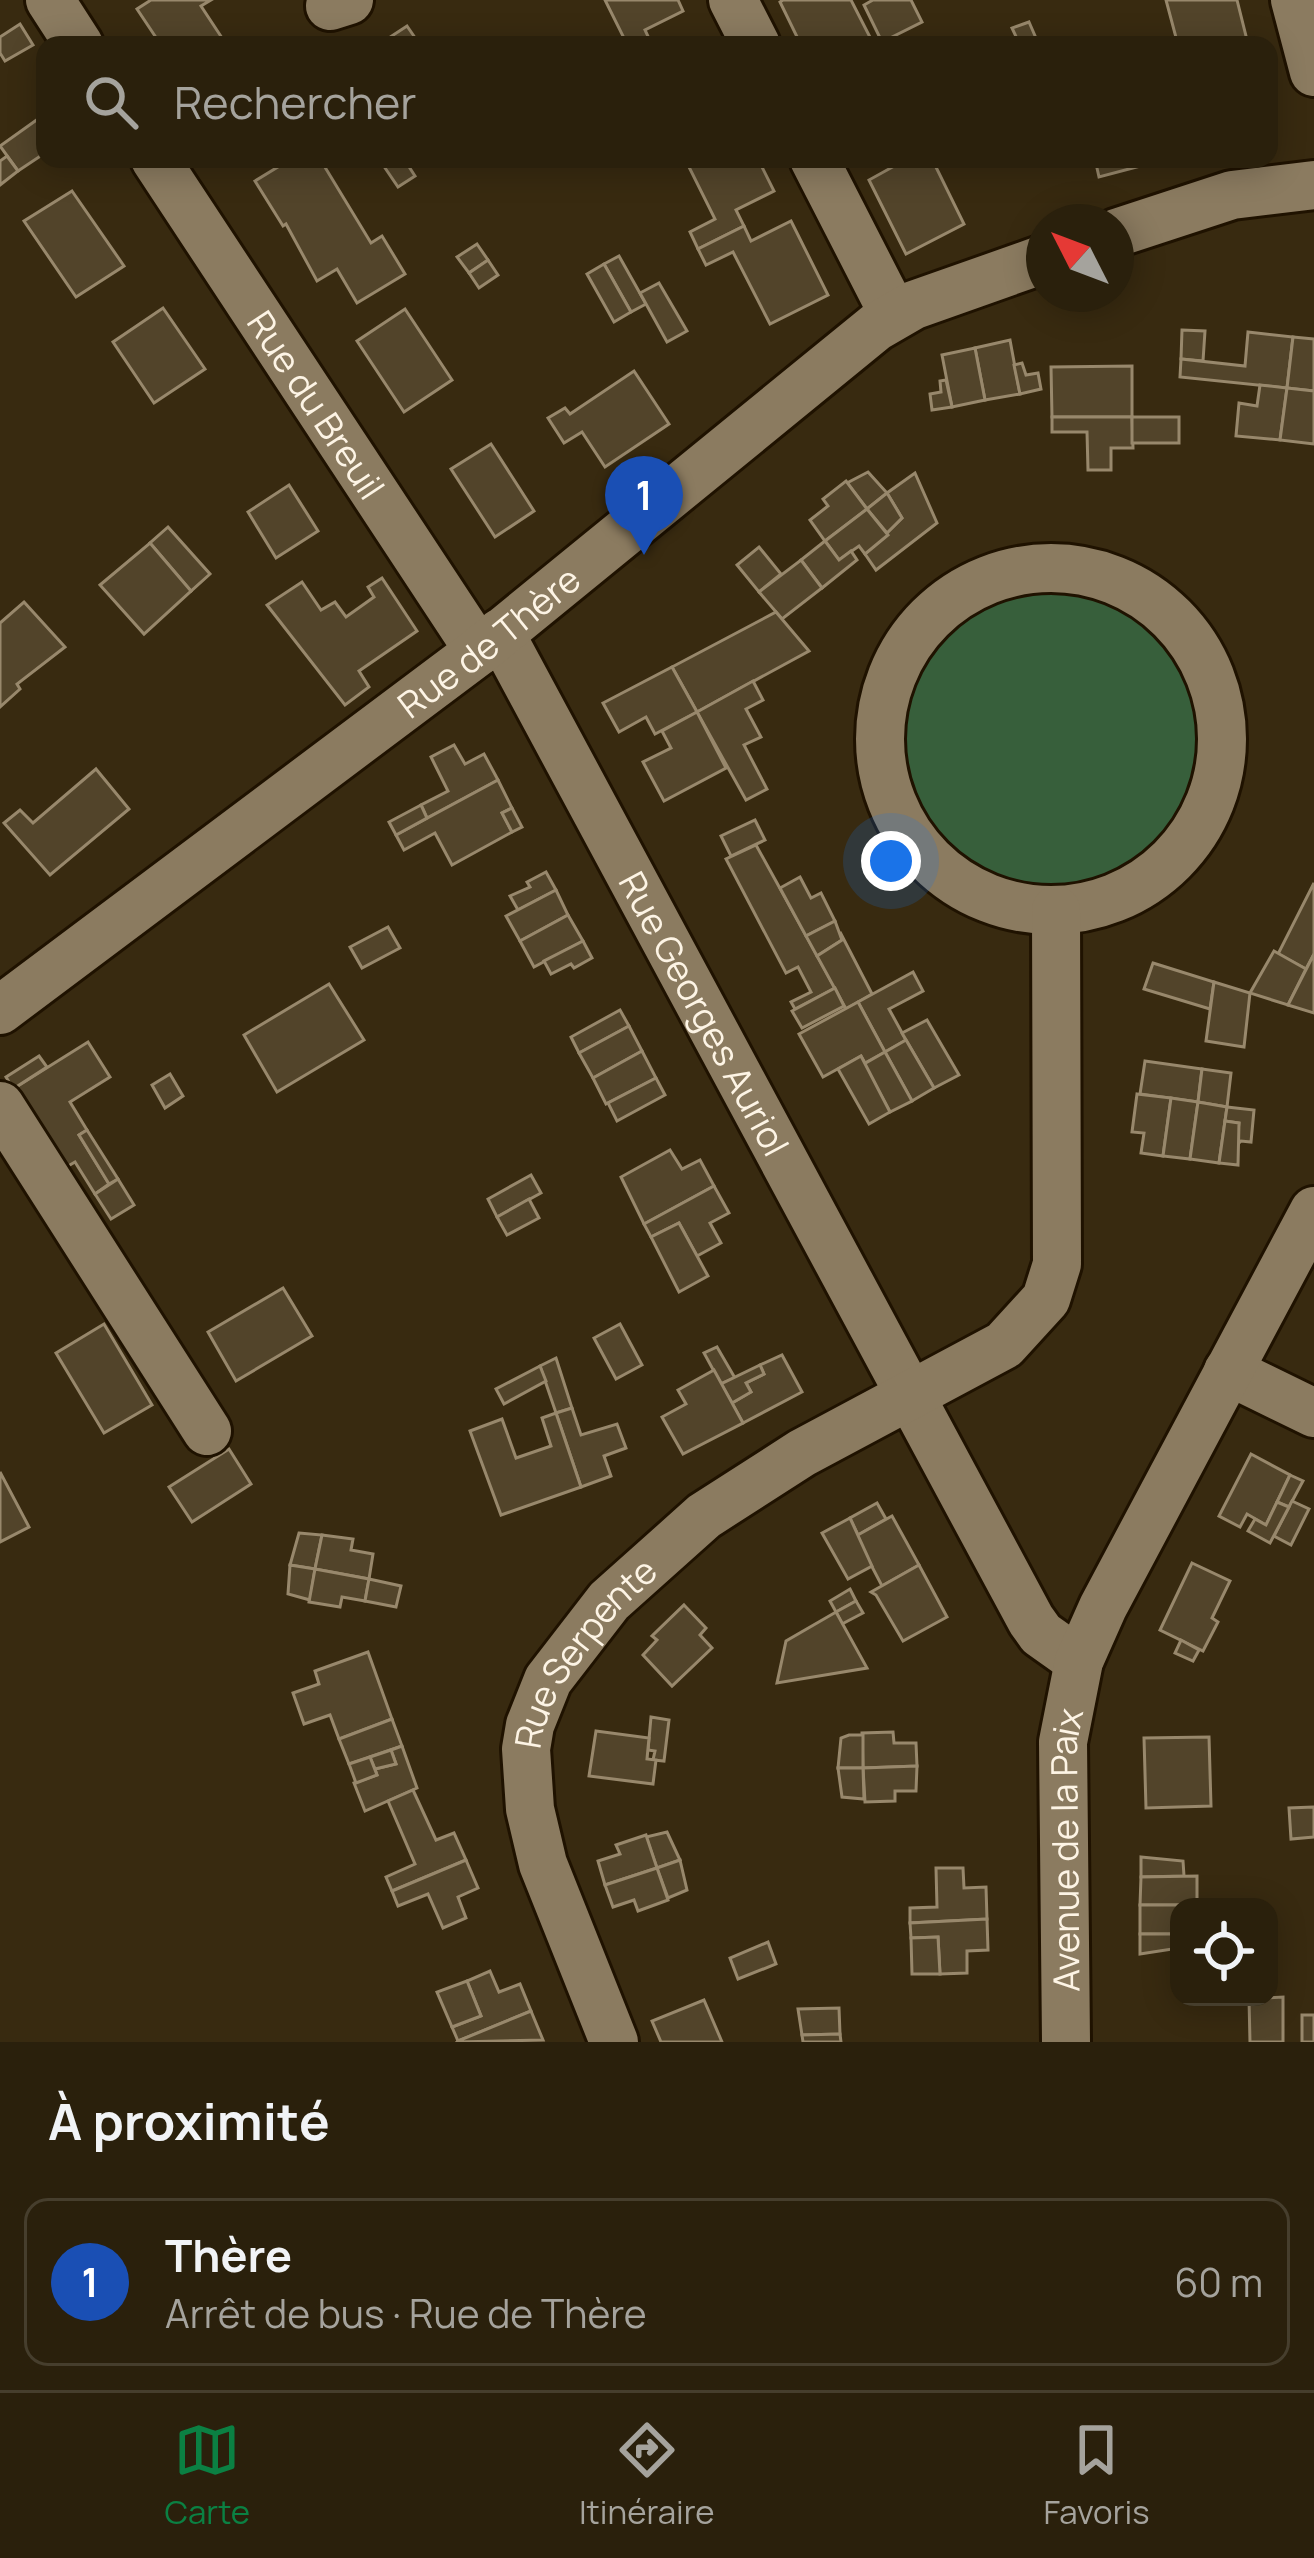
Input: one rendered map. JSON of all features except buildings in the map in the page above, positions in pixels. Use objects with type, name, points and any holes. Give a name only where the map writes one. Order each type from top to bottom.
[{"type":"street","points":[[50,0],[74,36]]},
{"type":"street","points":[[733,0],[751,36]]},
{"type":"street","points":[[1295,0],[1314,72]]},
{"type":"street","name":"Rue du Breuil","points":[[161,168],[489,642]]},
{"type":"street","points":[[819,168],[894,315]]},
{"type":"street","points":[[1134,227],[1232,195],[1314,184]]},
{"type":"street","name":"Rue de Thère","points":[[0,1010],[489,642],[894,315],[1026,266]]},
{"type":"street","points":[[1046,568],[1112,579],[1168,614],[1187,634],[1213,681],[1222,734],[1216,787],[1193,836],[1176,856],[1121,895],[1056,910],[1003,904],[955,881],[934,864],[896,809],[880,744],[881,718],[897,666],[927,622],[969,589],[994,578],[1046,568]]},
{"type":"street","name":"Rue Georges Auriol","points":[[489,642],[910,1396]]},
{"type":"street","name":"Rue Serpente","points":[[614,2042],[535,1838],[526,1775],[530,1725],[538,1701],[565,1654],[609,1601],[704,1516],[786,1462],[1004,1345],[1034,1316],[1054,1283],[1056,910]]},
{"type":"street","points":[[0,1106],[207,1431]]},
{"type":"street","name":"Avenue de la Paix","points":[[1066,2042],[1062,1765],[1066,1712],[1079,1661],[1103,1607],[1314,1211]]},
{"type":"street","points":[[1228,1372],[1314,1413]]},
{"type":"street","name":"Avenue de la Paix","points":[[910,1396],[1031,1620],[1041,1634],[1079,1661]]},
{"type":"green space","points":[[1051,590],[1108,602],[1157,634],[1189,683],[1201,740],[1189,797],[1157,846],[1108,878],[1051,890],[994,878],[945,846],[913,797],[901,740],[913,683],[945,634],[994,602]]},
{"type":"place","name":"Thère","points":[[644,555]]}]
